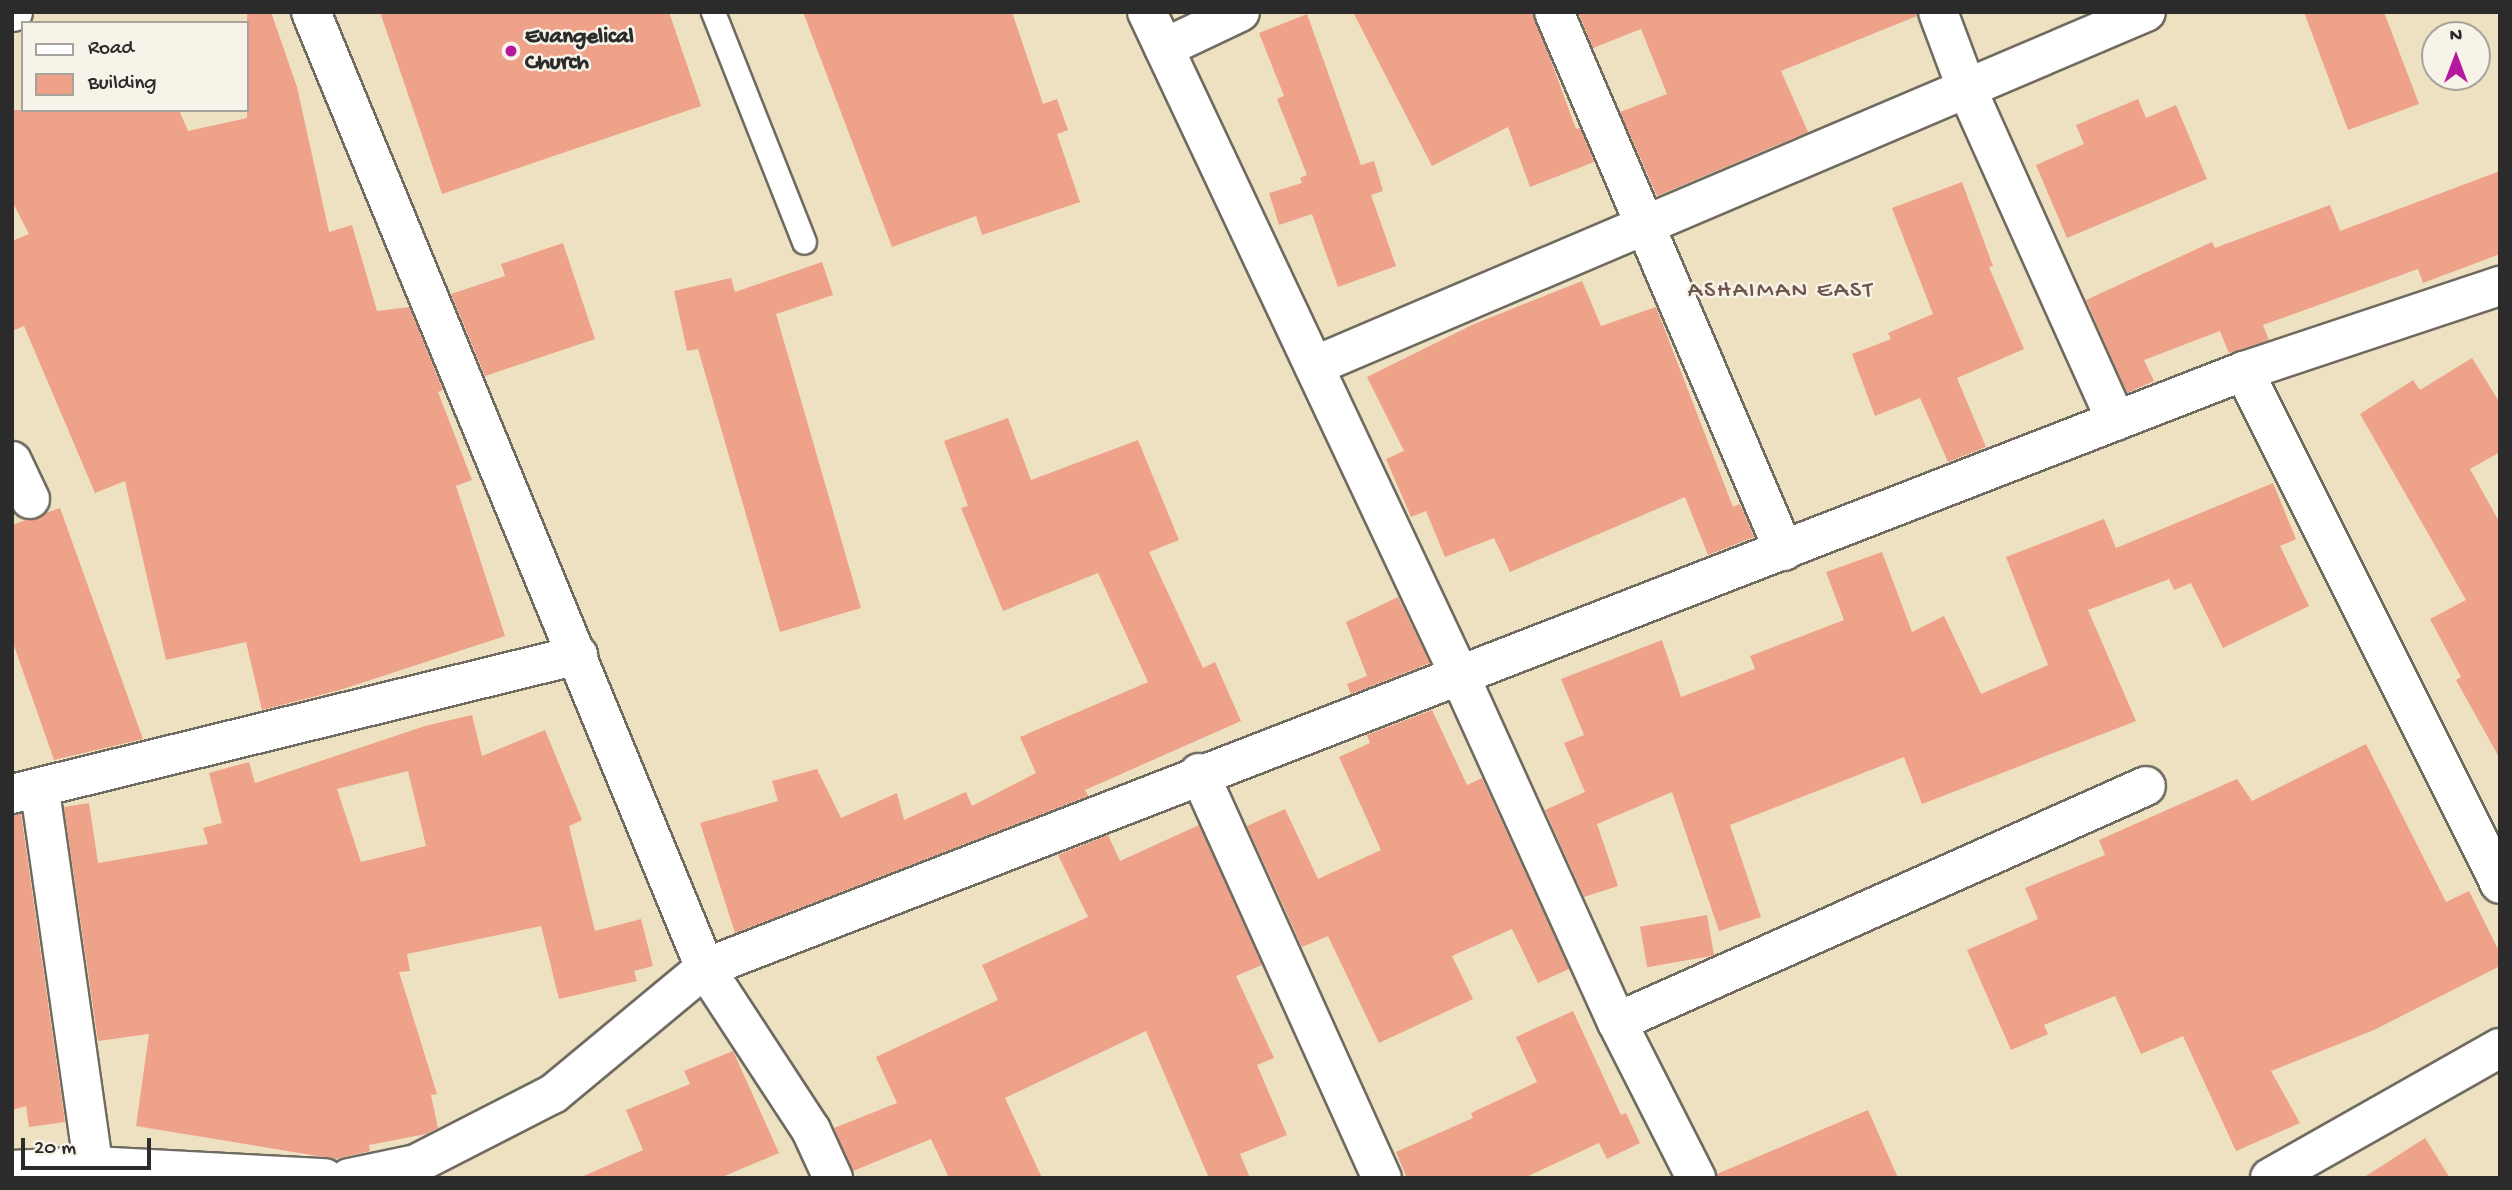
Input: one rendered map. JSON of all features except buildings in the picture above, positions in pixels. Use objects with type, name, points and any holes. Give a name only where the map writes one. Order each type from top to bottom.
[{"type":"street","points":[[311,12],[579,654],[705,968],[811,1130],[833,1178]]},
{"type":"street","points":[[1147,12],[1458,672],[1617,1023],[1696,1178]]},
{"type":"street","points":[[1164,48],[1240,12]]},
{"type":"street","points":[[1554,12],[1643,228],[1784,551]]},
{"type":"street","points":[[1938,12],[1966,86],[2116,421]]},
{"type":"street","points":[[1314,366],[1643,228],[1966,86],[2146,12]]},
{"type":"street","points":[[349,1178],[416,1164],[553,1094],[705,968],[1458,672],[1784,551],[2244,371],[2500,286]]},
{"type":"street","points":[[2244,371],[2500,884]]},
{"type":"street","points":[[12,461],[30,499]]},
{"type":"street","points":[[94,1172],[26,792],[579,654]]},
{"type":"street","points":[[1199,773],[1382,1178]]},
{"type":"street","points":[[1617,1023],[2146,786]]},
{"type":"street","points":[[2270,1178],[2500,1048]]},
{"type":"street","points":[[12,1170],[325,1178]]},
{"type":"lane","points":[[713,12],[804,242]]},
{"type":"place","name":"Evangelical Church","points":[[511,51]]},
{"type":"district","name":"ASHAIMAN EAST","points":[[1781,292]]}]
